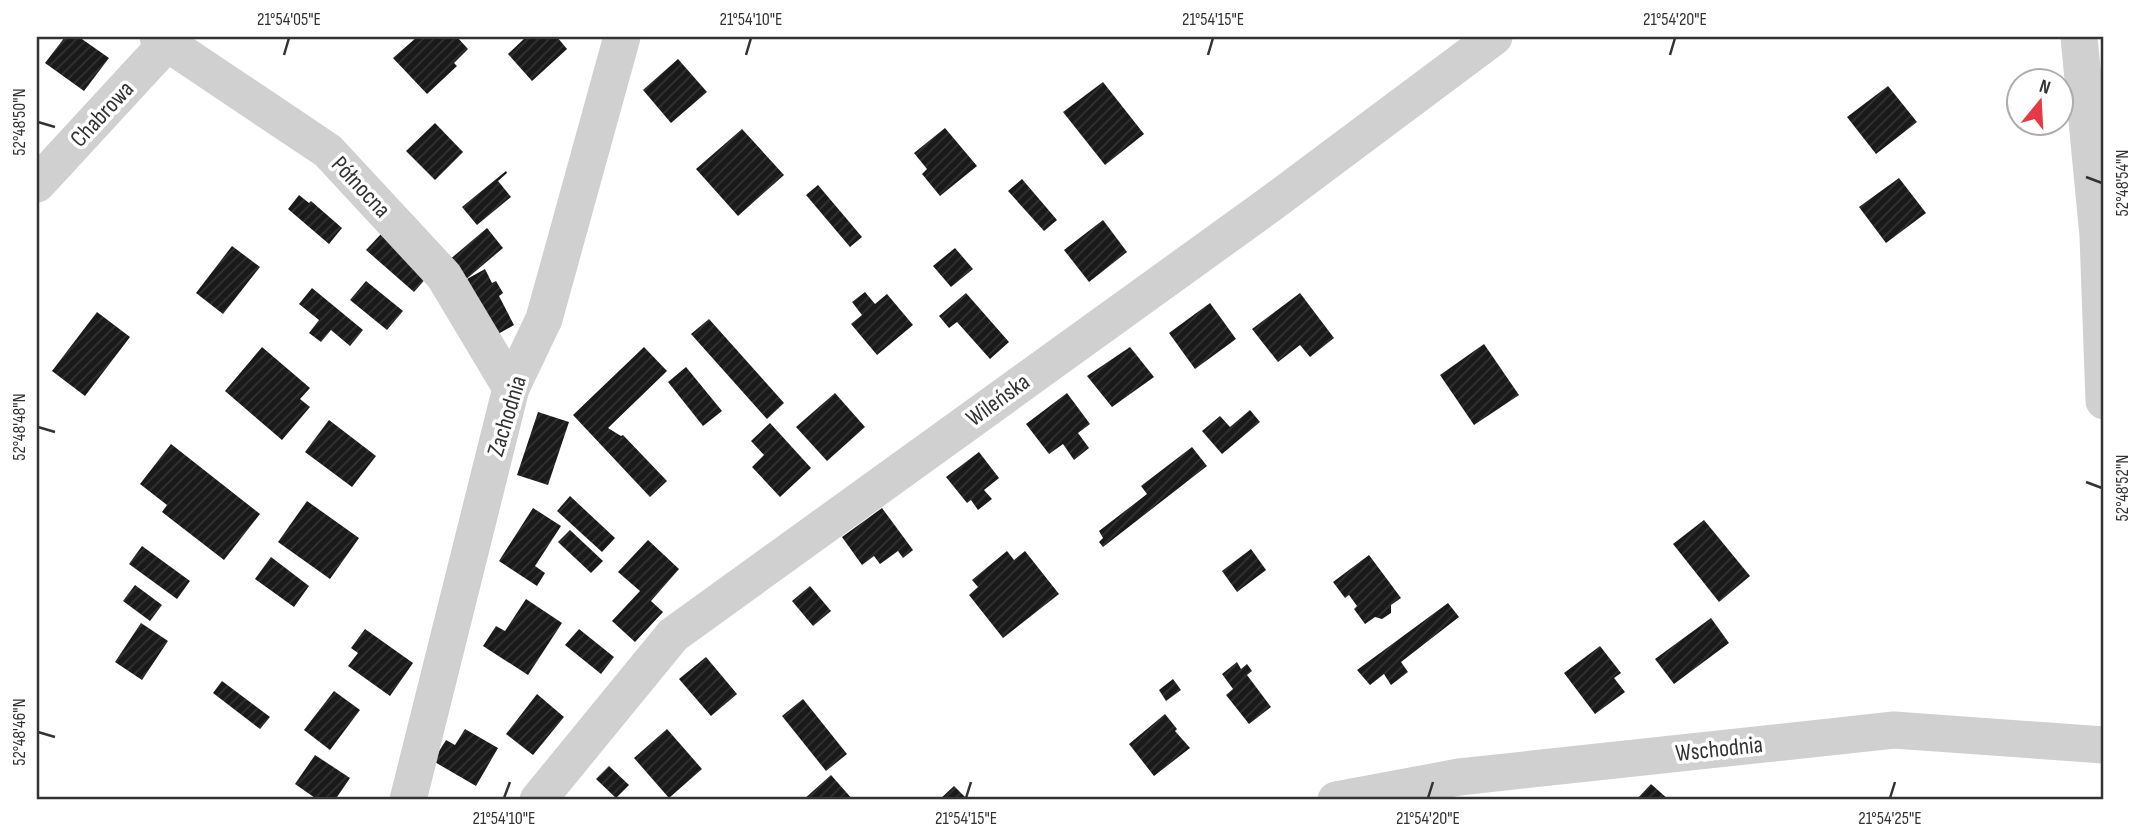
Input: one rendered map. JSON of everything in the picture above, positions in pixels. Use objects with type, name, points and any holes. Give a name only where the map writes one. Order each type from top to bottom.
[{"type":"street","name":"Zachodnia","points":[[408,800],[511,388],[544,319],[622,37]]},
{"type":"street","name":"Wileńska","points":[[538,800],[673,635],[1258,213],[1494,37]]},
{"type":"street","points":[[2080,37],[2098,236],[2104,401]]},
{"type":"street","name":"Północna","points":[[163,40],[328,151],[444,276],[511,388]]},
{"type":"street","name":"Chabrowa","points":[[37,184],[163,40]]},
{"type":"street","name":"Wschodnia","points":[[1336,800],[1459,778],[1894,730],[2104,745]]},
{"type":"building","points":[[65,37],[79,37],[109,58],[84,91],[45,63]]},
{"type":"building","points":[[417,37],[457,37],[468,49],[454,63],[457,66],[427,94],[393,58]]},
{"type":"building","points":[[526,37],[557,37],[567,49],[532,81],[508,54]]},
{"type":"building","points":[[678,59],[707,92],[671,123],[643,90]]},
{"type":"building","points":[[1103,82],[1144,134],[1105,165],[1063,112]]},
{"type":"building","points":[[1888,86],[1917,122],[1876,154],[1847,117]]},
{"type":"building","points":[[435,123],[463,152],[435,180],[406,151]]},
{"type":"building","points":[[945,128],[977,166],[940,196],[922,174],[927,169],[914,153]]},
{"type":"building","points":[[742,129],[784,175],[738,216],[696,169]]},
{"type":"building","points":[[506,171],[498,181],[511,197],[477,225],[462,207]]},
{"type":"building","points":[[1899,178],[1926,213],[1886,243],[1859,207]]},
{"type":"building","points":[[1022,179],[1057,220],[1044,231],[1008,191]]},
{"type":"building","points":[[818,185],[862,237],[850,247],[806,195]]},
{"type":"building","points":[[299,195],[309,203],[311,201],[342,228],[329,244],[288,209]]},
{"type":"building","points":[[1103,220],[1127,252],[1089,282],[1064,250]]},
{"type":"building","points":[[487,228],[503,248],[464,281],[448,261]]},
{"type":"building","points":[[381,234],[428,276],[414,292],[366,250]]},
{"type":"building","points":[[232,246],[260,267],[223,314],[196,293]]},
{"type":"building","points":[[955,248],[973,269],[951,287],[933,266]]},
{"type":"building","points":[[485,269],[492,283],[496,281],[503,293],[499,296],[514,325],[498,334],[467,279]]},
{"type":"building","points":[[366,281],[403,311],[387,330],[350,300]]},
{"type":"building","points":[[312,288],[363,330],[350,346],[331,330],[321,342],[309,333],[319,320],[299,304]]},
{"type":"building","points":[[865,292],[875,304],[887,294],[913,325],[877,355],[851,324],[862,315],[852,302]]},
{"type":"building","points":[[966,293],[1009,342],[990,359],[957,322],[949,328],[939,316]]},
{"type":"building","points":[[1300,293],[1334,338],[1310,357],[1300,345],[1278,362],[1252,329]]},
{"type":"building","points":[[1210,303],[1236,339],[1195,369],[1169,333]]},
{"type":"building","points":[[97,312],[130,337],[85,396],[52,371]]},
{"type":"building","points":[[709,319],[784,403],[767,419],[691,334]]},
{"type":"building","points":[[1484,344],[1519,395],[1474,425],[1440,375]]},
{"type":"building","points":[[262,347],[310,388],[300,399],[310,407],[282,440],[225,391]]},
{"type":"building","points":[[644,347],[667,371],[608,428],[623,435],[667,481],[650,497],[573,415]]},
{"type":"building","points":[[1130,347],[1154,377],[1112,407],[1087,376]]},
{"type":"building","points":[[686,367],[722,411],[703,426],[668,382]]},
{"type":"building","points":[[835,393],[865,427],[827,461],[796,427]]},
{"type":"building","points":[[1067,393],[1090,424],[1078,433],[1089,448],[1074,460],[1063,444],[1049,454],[1026,424]]},
{"type":"building","points":[[1250,410],[1260,422],[1222,454],[1202,431],[1220,416],[1230,427]]},
{"type":"building","points":[[538,412],[569,422],[548,485],[517,475]]},
{"type":"building","points":[[329,420],[376,456],[352,487],[305,452]]},
{"type":"building","points":[[770,423],[811,468],[780,497],[752,467],[764,455],[751,441]]},
{"type":"building","points":[[171,444],[260,514],[224,560],[162,512],[167,505],[140,484]]},
{"type":"building","points":[[1192,447],[1207,466],[1103,547],[1099,542],[1103,538],[1099,531],[1147,494],[1141,486]]},
{"type":"building","points":[[979,452],[999,478],[984,490],[992,499],[978,510],[971,500],[967,503],[946,477]]},
{"type":"building","points":[[570,496],[615,538],[602,552],[557,511]]},
{"type":"building","points":[[307,501],[359,538],[330,579],[278,542]]},
{"type":"building","points":[[533,508],[561,526],[535,566],[545,573],[537,586],[499,561]]},
{"type":"building","points":[[882,508],[913,550],[903,558],[898,551],[880,564],[874,556],[862,565],[842,537]]},
{"type":"building","points":[[1704,520],[1750,576],[1719,602],[1673,544]]},
{"type":"building","points":[[570,530],[603,561],[591,573],[558,542]]},
{"type":"building","points":[[648,540],[679,569],[651,601],[663,612],[635,642],[612,621],[640,591],[618,572]]},
{"type":"building","points":[[142,546],[190,581],[177,599],[129,564]]},
{"type":"building","points":[[1251,549],[1266,570],[1237,592],[1222,571]]},
{"type":"building","points":[[1007,551],[1014,560],[1025,551],[1059,594],[1003,638],[969,595],[978,587],[972,580]]},
{"type":"building","points":[[1369,555],[1401,598],[1391,605],[1391,613],[1382,619],[1375,617],[1365,624],[1354,609],[1357,606],[1349,595],[1345,598],[1333,582]]},
{"type":"building","points":[[271,557],[309,586],[294,607],[255,579]]},
{"type":"building","points":[[135,585],[162,605],[150,621],[123,601]]},
{"type":"building","points":[[810,586],[831,611],[813,626],[792,601]]},
{"type":"building","points":[[526,599],[562,623],[528,675],[483,646],[496,626],[505,631]]},
{"type":"building","points":[[1448,603],[1459,617],[1401,662],[1408,672],[1391,685],[1384,674],[1370,685],[1357,670]]},
{"type":"building","points":[[1711,618],[1729,643],[1674,684],[1655,659]]},
{"type":"building","points":[[141,623],[168,641],[142,680],[115,662]]},
{"type":"building","points":[[365,629],[413,663],[390,696],[348,666],[358,653],[351,648]]},
{"type":"building","points":[[579,629],[614,657],[601,674],[565,645]]},
{"type":"building","points":[[1600,646],[1621,673],[1614,678],[1625,692],[1595,714],[1564,673]]},
{"type":"building","points":[[706,657],[737,694],[711,716],[679,679]]},
{"type":"building","points":[[1237,662],[1241,669],[1247,664],[1252,671],[1247,675],[1271,707],[1249,724],[1226,695],[1233,689],[1222,674]]},
{"type":"building","points":[[1173,679],[1181,690],[1166,701],[1159,690]]},
{"type":"building","points":[[222,681],[270,717],[260,729],[213,693]]},
{"type":"building","points":[[334,691],[360,710],[330,750],[304,730]]},
{"type":"building","points":[[537,694],[564,717],[533,755],[506,734]]},
{"type":"building","points":[[803,699],[847,754],[826,771],[782,716]]},
{"type":"building","points":[[1165,714],[1190,748],[1154,776],[1129,744]]},
{"type":"building","points":[[465,729],[498,748],[476,786],[433,761],[446,740],[455,745]]},
{"type":"building","points":[[667,729],[702,769],[669,798],[634,758]]},
{"type":"building","points":[[315,755],[350,778],[335,800],[318,800],[295,784]]},
{"type":"building","points":[[609,766],[629,785],[616,798],[596,779]]},
{"type":"building","points":[[831,775],[853,800],[803,800]]},
{"type":"building","points":[[1651,784],[1669,800],[1636,800]]},
{"type":"building","points":[[954,786],[968,800],[939,800]]}]
